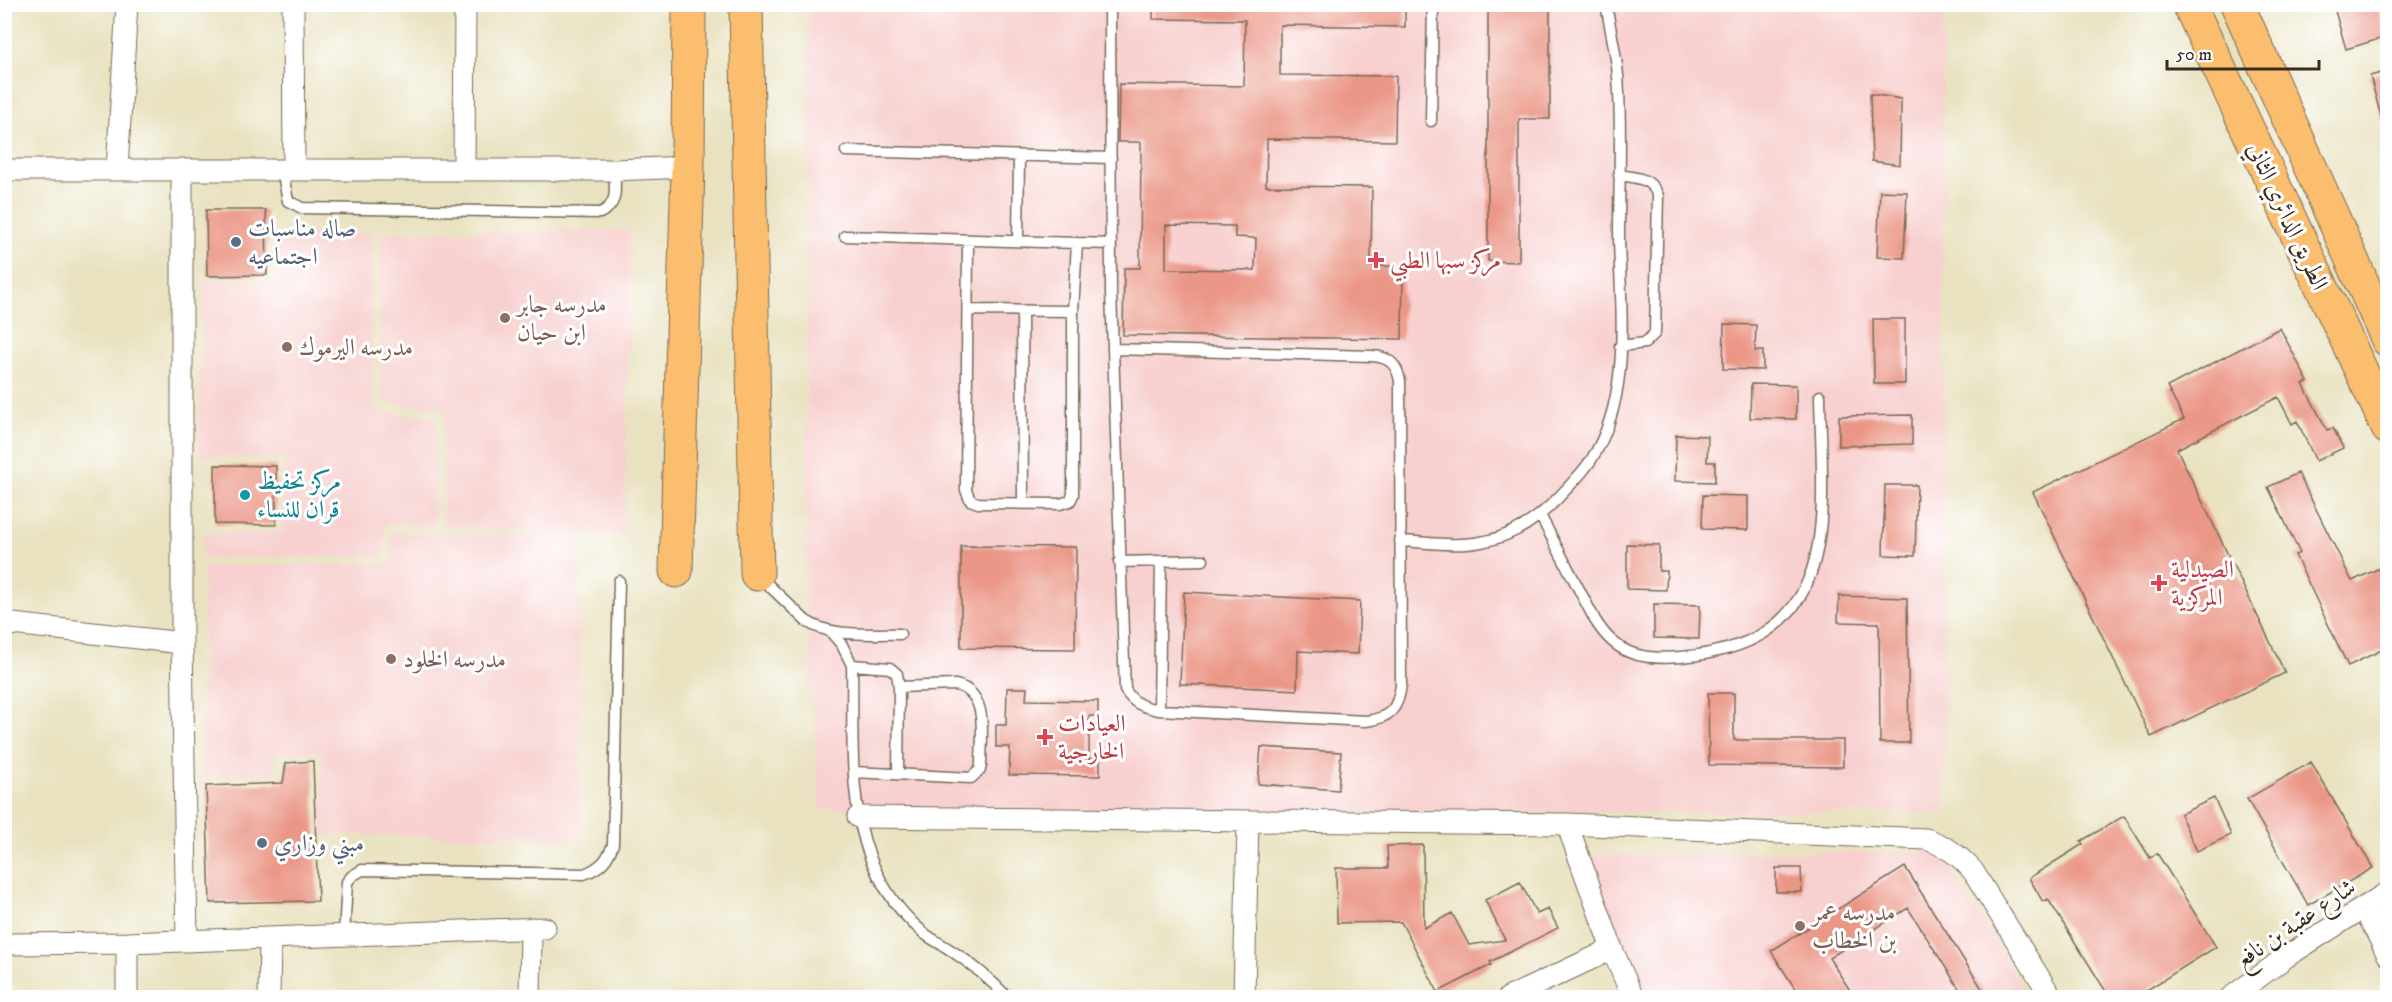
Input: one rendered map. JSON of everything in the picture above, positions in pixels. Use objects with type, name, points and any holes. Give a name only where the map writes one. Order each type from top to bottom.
[{"type":"main road","points":[[676,571],[688,167],[689,4]]},
{"type":"main road","points":[[747,4],[757,574]]},
{"type":"main road","name":"الطريق الدائري الثاني","points":[[2190,4],[2388,428]]},
{"type":"main road","name":"الطريق الدائري الثاني","points":[[2237,4],[2386,335]]},
{"type":"street","points":[[117,169],[127,4]]},
{"type":"street","points":[[288,169],[293,4]]},
{"type":"street","points":[[464,170],[465,4]]},
{"type":"street","points":[[4,170],[614,171],[688,167]]},
{"type":"street","points":[[182,169],[182,643],[187,941]]},
{"type":"street","points":[[4,623],[182,643]]},
{"type":"street","points":[[858,817],[1567,824],[1926,839],[1944,845],[1960,856],[1973,871],[2052,998]]},
{"type":"street","points":[[1244,998],[1248,821]]},
{"type":"street","points":[[1567,824],[1612,949],[1633,998]]},
{"type":"street","name":"شارع عقبة بن نافع","points":[[2230,998],[2286,957],[2388,892]]},
{"type":"street","points":[[2364,908],[2388,955]]},
{"type":"street","points":[[4,944],[270,939],[538,928],[530,998]]},
{"type":"street","points":[[269,998],[270,939]]},
{"type":"street","points":[[127,943],[127,998]]},
{"type":"street","points":[[1508,998],[1612,949]]},
{"type":"lane","points":[[1110,4],[1111,244],[1119,562],[1125,690],[1132,701],[1144,707],[1159,710],[1366,721],[1380,719],[1392,711],[1399,699],[1401,685],[1400,381],[1398,371],[1392,362],[1382,357],[1372,356],[1114,349]]},
{"type":"lane","points":[[1431,121],[1433,4]]},
{"type":"lane","points":[[1400,541],[1462,544],[1482,542],[1516,531],[1540,515],[1578,477],[1601,443],[1616,404],[1620,346],[1618,77],[1606,4]]},
{"type":"lane","points":[[846,151],[1111,158]]},
{"type":"lane","points":[[1018,241],[1019,156]]},
{"type":"lane","points":[[288,169],[288,201],[302,208],[600,213],[612,206],[615,199],[614,171]]},
{"type":"lane","points":[[1619,175],[1647,180],[1658,196],[1655,333],[1645,343],[1620,346]]},
{"type":"lane","points":[[845,236],[1111,244]]},
{"type":"lane","points":[[968,240],[966,496],[973,503],[1065,503],[1070,501],[1073,495],[1073,311],[1077,243]]},
{"type":"lane","points":[[968,310],[1073,311]]},
{"type":"lane","points":[[1022,311],[1023,503]]},
{"type":"lane","points":[[1540,515],[1595,620],[1612,642],[1636,655],[1648,658],[1712,654],[1734,648],[1755,639],[1774,626],[1790,610],[1813,570],[1819,549],[1822,518],[1820,396]]},
{"type":"lane","points":[[1119,562],[1203,560]]},
{"type":"lane","points":[[1159,710],[1161,561]]},
{"type":"lane","points":[[757,574],[814,627],[830,631],[900,634]]},
{"type":"lane","points":[[344,935],[347,882],[362,870],[584,873],[595,870],[610,855],[613,844],[619,581]]},
{"type":"lane","points":[[830,631],[842,645],[852,666],[858,817],[871,863],[886,889],[904,913],[925,934],[979,971],[1008,998]]},
{"type":"lane","points":[[852,666],[890,668],[897,674],[898,774]]},
{"type":"lane","points":[[855,772],[971,778],[980,770],[980,708],[975,695],[956,685],[898,687]]},
{"type":"shaded area","name":"مركز سبها الطبي","points":[[809,5],[1943,5],[1945,813],[820,809],[806,606]]},
{"type":"shaded area","name":"مدرسه جابر ابن حيان","points":[[631,230],[624,536],[443,526],[444,408],[382,403],[379,232]]},
{"type":"shaded area","name":"مدرسه اليرموك","points":[[275,233],[371,233],[373,412],[436,417],[434,525],[386,524],[383,556],[203,559],[202,534],[280,532],[285,458],[198,457],[204,281],[275,281]]},
{"type":"shaded area","name":"مدرسه الخلود","points":[[390,533],[579,537],[581,839],[320,834],[323,751],[276,754],[275,773],[201,777],[204,567],[391,563]]},
{"type":"shaded area","name":"مدرسه عمر بن الخطاب","points":[[1940,851],[2029,997],[1644,997],[1583,855]]},
{"type":"building","points":[[1153,4],[1405,4],[1405,27],[1280,25],[1280,75],[1396,76],[1395,141],[1267,139],[1266,186],[1372,187],[1371,266],[1403,266],[1402,339],[1123,335],[1124,268],[1140,268],[1141,142],[1118,142],[1119,84],[1244,86],[1245,20],[1153,19]],"holes":[[[1166,225],[1235,226],[1235,237],[1256,238],[1255,270],[1166,269]]]},
{"type":"building","points":[[1488,4],[1550,4],[1550,119],[1519,119],[1519,262],[1488,261]]},
{"type":"building","points":[[2333,4],[2377,4],[2386,37],[2346,49]]},
{"type":"building","points":[[2388,71],[2388,120],[2382,120],[2370,76]]},
{"type":"building","points":[[1870,94],[1901,99],[1900,165],[1872,161]]},
{"type":"building","points":[[1880,191],[1907,192],[1904,258],[1877,257]]},
{"type":"building","name":"صاله مناسبات اجتماعيه","points":[[206,210],[266,210],[267,275],[207,276]]},
{"type":"building","points":[[1873,319],[1905,319],[1905,384],[1874,384]]},
{"type":"building","points":[[1724,324],[1756,325],[1755,351],[1763,351],[1763,370],[1723,369]]},
{"type":"building","name":"الصيدلية المركزية","points":[[2280,328],[2308,382],[2303,384],[2327,430],[2333,428],[2343,448],[2316,461],[2297,421],[2292,424],[2278,397],[2177,449],[2285,673],[2151,737],[2033,492],[2184,419],[2167,387]]},
{"type":"building","points":[[1751,384],[1796,385],[1796,419],[1750,418]]},
{"type":"building","points":[[1912,415],[1912,444],[1839,446],[1839,416]]},
{"type":"building","points":[[1676,435],[1708,436],[1707,462],[1715,462],[1715,482],[1675,481]]},
{"type":"building","name":"مركز تحفيظ قران للنساء","points":[[215,465],[276,466],[276,525],[215,524]]},
{"type":"building","points":[[2298,473],[2352,581],[2382,567],[2388,579],[2388,647],[2348,666],[2295,555],[2300,553],[2268,487]]},
{"type":"building","points":[[1885,485],[1917,485],[1915,556],[1883,555]]},
{"type":"building","points":[[1703,495],[1748,496],[1748,530],[1702,529]]},
{"type":"building","points":[[1627,544],[1659,545],[1659,571],[1667,571],[1666,590],[1627,589]]},
{"type":"building","points":[[961,546],[1076,547],[1075,649],[961,648]]},
{"type":"building","points":[[1184,592],[1360,601],[1358,654],[1298,651],[1297,690],[1180,684]]},
{"type":"building","points":[[1839,596],[1907,598],[1909,743],[1880,743],[1879,623],[1838,622]]},
{"type":"building","points":[[1654,604],[1700,605],[1699,639],[1654,638]]},
{"type":"building","points":[[1007,688],[1027,688],[1026,700],[1098,701],[1098,716],[1089,716],[1089,759],[1100,759],[1100,776],[1009,775],[1010,747],[996,747],[996,725],[1006,725]]},
{"type":"building","points":[[1708,693],[1734,693],[1734,740],[1843,740],[1843,767],[1709,765]]},
{"type":"building","points":[[1261,747],[1341,752],[1338,790],[1258,784]]},
{"type":"building","name":"مبني وزاري","points":[[313,761],[318,901],[210,903],[206,786],[283,783],[286,763]]},
{"type":"building","points":[[2311,762],[2373,868],[2308,905],[2247,799]]},
{"type":"building","points":[[2214,798],[2231,835],[2197,851],[2180,814]]},
{"type":"building","points":[[2124,816],[2150,858],[2157,853],[2216,947],[2134,998],[2110,998],[2048,899],[2043,902],[2029,878],[2083,844],[2081,841]]},
{"type":"building","points":[[1423,845],[1424,928],[1452,913],[1469,945],[1505,940],[1485,900],[1520,882],[1537,914],[1548,909],[1558,928],[1490,962],[1491,965],[1438,992],[1401,922],[1337,923],[1336,868],[1388,868],[1387,846]]},
{"type":"building","points":[[1905,867],[1988,998],[1965,998],[1908,908],[1829,958],[1855,998],[1801,998],[1771,951]]},
{"type":"building","points":[[1776,868],[1801,868],[1802,892],[1776,892]]},
{"type":"place","name":"صاله مناسبات اجتماعيه","points":[[236,242]]},
{"type":"place","name":"مركز سبها الطبي","points":[[1376,260]]},
{"type":"place","name":"مدرسه جابر ابن حيان","points":[[505,318]]},
{"type":"place","name":"مدرسه اليرموك","points":[[287,347]]},
{"type":"place","name":"مركز تحفيظ قران للنساء","points":[[245,495]]},
{"type":"place","name":"الصيدلية المركزية","points":[[2159,583]]},
{"type":"place","name":"مدرسه الخلود","points":[[391,659]]},
{"type":"place","name":"العيادات الخارجية","points":[[1045,737]]},
{"type":"place","name":"مبني وزاري","points":[[262,843]]},
{"type":"place","name":"مدرسه عمر بن الخطاب","points":[[1800,926]]}]
